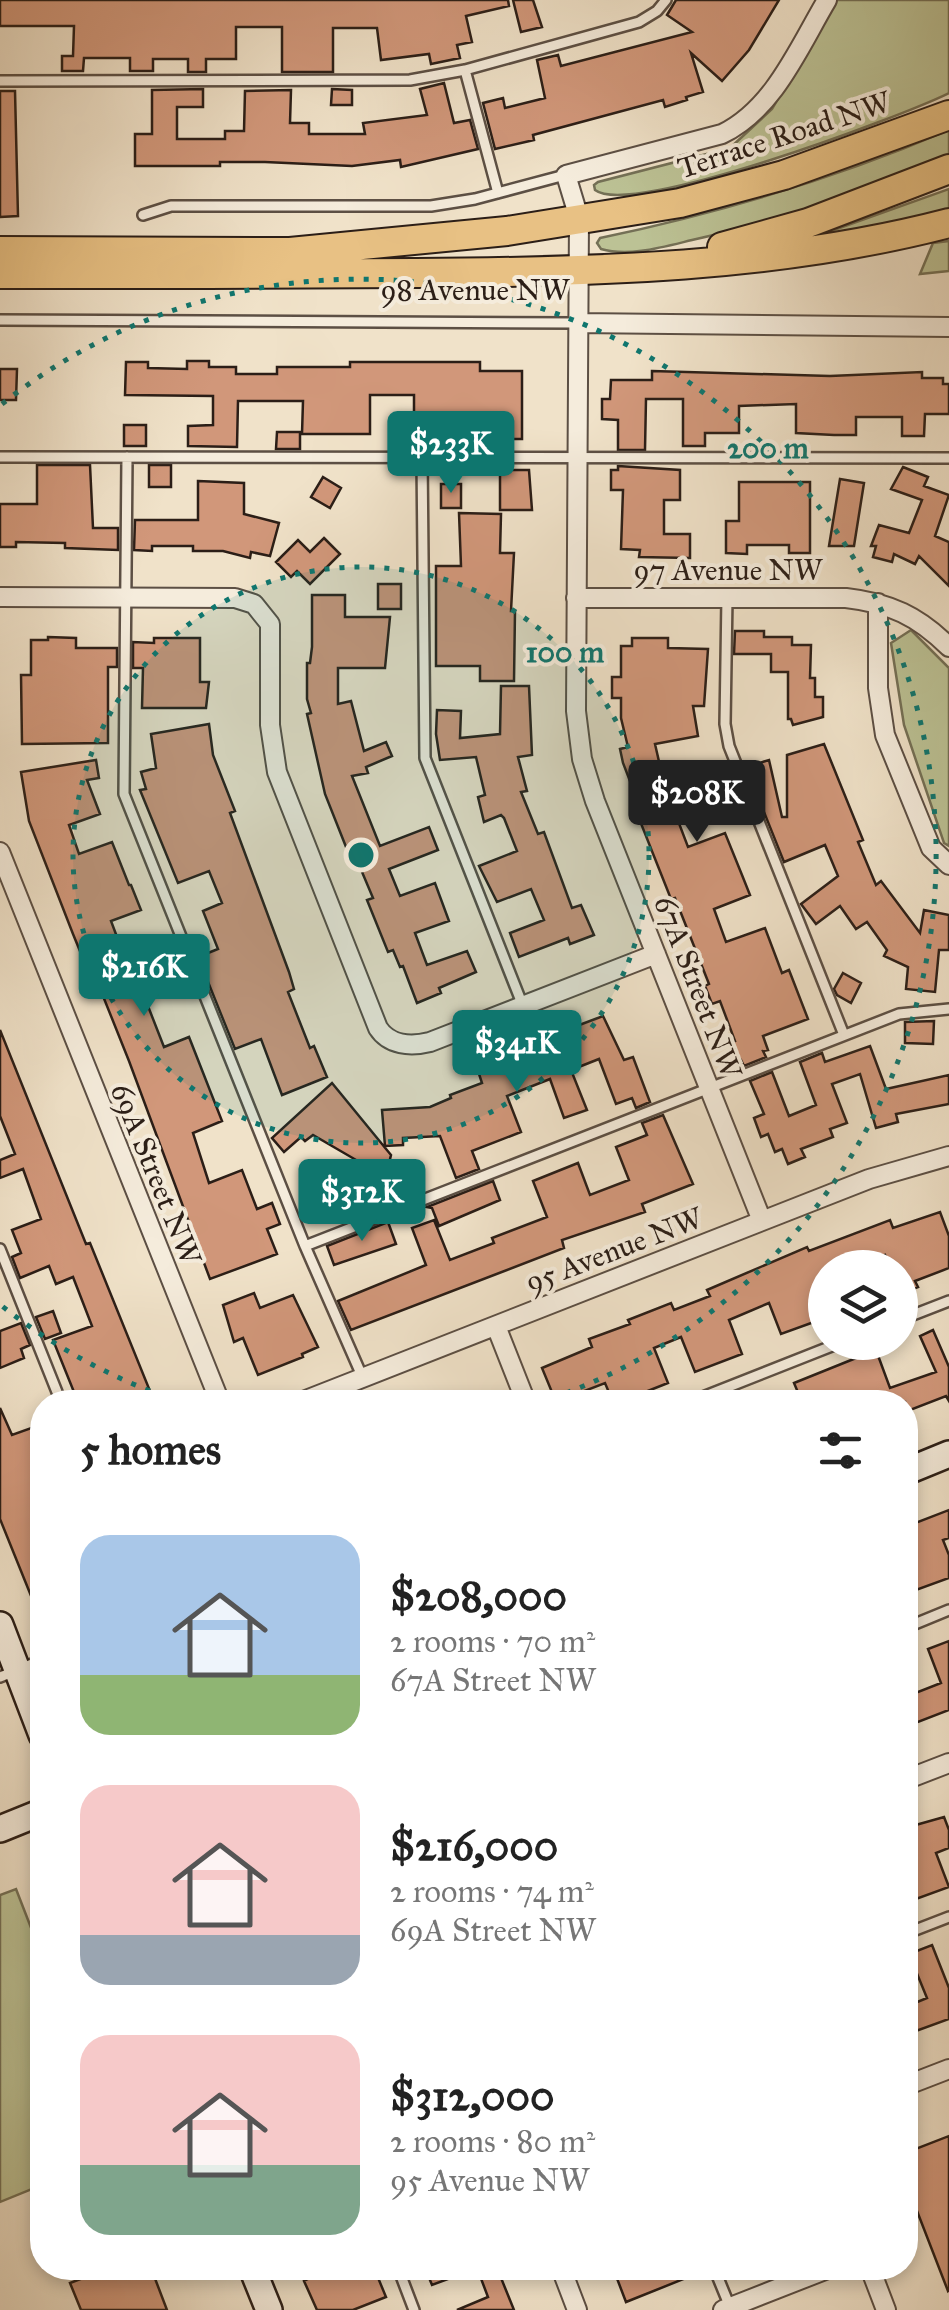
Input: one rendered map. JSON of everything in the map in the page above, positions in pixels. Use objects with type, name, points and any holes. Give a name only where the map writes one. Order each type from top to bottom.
[{"type":"main road","name":"Terrace Road NW","points":[[579,218],[680,203],[784,176],[949,115]]},
{"type":"main road","points":[[578,270],[715,249],[808,223],[949,169]]},
{"type":"main road","name":"98 Avenue NW","points":[[0,252],[290,252],[491,233],[579,218]]},
{"type":"main road","points":[[578,270],[784,254],[949,223]]},
{"type":"main road","name":"98 Avenue NW","points":[[0,274],[578,270]]},
{"type":"street","points":[[566,174],[722,134],[756,111],[827,0]]},
{"type":"street","name":"67A Street NW","points":[[566,174],[579,218],[576,712],[582,759],[762,1222]]},
{"type":"street","name":"98 Avenue NW","points":[[577,322],[949,327]]},
{"type":"street","points":[[0,598],[235,598],[262,610],[271,632],[270,725],[277,772],[383,1035],[402,1044],[430,1042],[656,954]]},
{"type":"street","name":"97 Avenue NW","points":[[576,598],[846,598],[878,603],[921,620],[949,647]]},
{"type":"street","points":[[878,603],[882,724],[930,848],[949,866]]},
{"type":"street","name":"69A Street NW","points":[[0,852],[215,1390]]},
{"type":"street","name":"95 Avenue NW","points":[[334,1390],[889,1172],[949,1156]]},
{"type":"street","points":[[496,1326],[521,1390]]},
{"type":"street","points":[[918,1467],[949,1454]]},
{"type":"street","points":[[0,1625],[9,1674],[30,1713]]},
{"type":"street","points":[[918,1775],[949,1763]]},
{"type":"street","points":[[0,1829],[30,1817]]},
{"type":"street","points":[[918,2081],[949,2069]]},
{"type":"street","points":[[257,2280],[268,2310]]},
{"type":"street","points":[[566,2280],[577,2310]]},
{"type":"street","points":[[728,2309],[800,2280]]},
{"type":"street","points":[[875,2280],[886,2310]]},
{"type":"lane","points":[[0,81],[410,80],[465,70],[639,22],[666,0]]},
{"type":"lane","points":[[465,70],[498,194]]},
{"type":"lane","points":[[143,215],[171,206],[430,206],[498,194],[566,174]]},
{"type":"lane","name":"98 Avenue NW","points":[[0,320],[577,322]]},
{"type":"lane","points":[[0,456],[949,458]]},
{"type":"lane","points":[[126,456],[124,794],[305,1246],[364,1379]]},
{"type":"lane","points":[[422,457],[426,758],[524,1006]]},
{"type":"lane","points":[[727,597],[725,724],[729,746],[844,1035]]},
{"type":"lane","points":[[305,1246],[899,1014],[949,1008]]},
{"type":"lane","points":[[0,1249],[56,1390]]},
{"type":"lane","points":[[918,1313],[949,1301]]},
{"type":"lane","points":[[720,1390],[808,1355]]},
{"type":"lane","points":[[918,1623],[949,1610]]},
{"type":"lane","points":[[918,1929],[949,1917]]},
{"type":"lane","points":[[403,2280],[414,2310]]},
{"type":"lane","points":[[718,2280],[728,2309]]},
{"type":"green space","points":[[837,0],[949,0],[949,93],[825,142],[710,178],[619,195],[595,190],[598,182],[730,148],[772,109]]},
{"type":"green space","points":[[949,130],[949,156],[823,205],[646,250],[612,251],[601,249],[597,243],[600,238],[821,179]]},
{"type":"green space","points":[[949,189],[949,212],[817,242],[817,236]]},
{"type":"green space","points":[[949,241],[949,271],[920,274],[933,243]]},
{"type":"green space","points":[[911,630],[949,668],[949,846],[944,843],[904,725],[891,643]]},
{"type":"green space","points":[[16,1889],[30,1925],[30,2190],[0,2202],[0,1895]]},
{"type":"building","points":[[0,0],[508,0],[509,6],[466,16],[472,42],[457,45],[460,58],[431,64],[429,54],[381,60],[377,28],[333,28],[333,72],[282,72],[282,27],[236,27],[236,59],[206,59],[206,72],[188,72],[188,59],[153,59],[153,71],[130,71],[130,58],[84,58],[83,71],[62,71],[62,56],[73,56],[74,26],[0,26]]},
{"type":"building","points":[[513,0],[533,0],[542,27],[521,32]]},
{"type":"building","points":[[676,0],[779,0],[749,50],[722,81],[691,53],[703,92],[665,107],[663,100],[495,149],[483,103],[503,98],[505,108],[545,98],[537,60],[558,55],[561,66],[692,32],[667,15]]},
{"type":"building","points":[[444,83],[454,123],[470,120],[478,149],[401,167],[400,160],[352,166],[220,162],[220,166],[135,166],[135,134],[152,134],[152,90],[203,89],[203,107],[177,107],[177,139],[225,139],[225,131],[244,131],[245,91],[291,90],[290,123],[309,123],[309,134],[365,134],[363,123],[427,115],[420,89]]},
{"type":"building","points":[[332,89],[352,90],[352,105],[331,105]]},
{"type":"building","points":[[0,91],[15,91],[18,216],[0,217]]},
{"type":"building","points":[[187,361],[209,361],[209,367],[236,367],[236,374],[277,374],[277,367],[350,367],[350,362],[480,362],[480,371],[522,371],[522,439],[414,434],[414,395],[370,395],[370,434],[302,434],[303,401],[238,401],[237,447],[188,446],[188,426],[213,425],[213,396],[125,395],[126,362],[148,362],[148,368],[187,369]]},
{"type":"building","points":[[0,369],[17,369],[16,400],[0,400]]},
{"type":"building","points":[[652,371],[830,376],[922,372],[922,378],[943,378],[943,384],[949,384],[949,414],[925,414],[924,436],[902,436],[902,417],[856,417],[856,435],[834,435],[796,433],[796,404],[739,406],[739,433],[705,433],[705,446],[683,446],[683,399],[646,399],[645,450],[618,450],[618,420],[602,419],[602,399],[610,399],[611,380],[652,380]]},
{"type":"building","points":[[124,425],[146,425],[146,446],[124,446]]},
{"type":"building","points":[[277,432],[300,432],[300,449],[276,449]]},
{"type":"building","points":[[37,465],[90,465],[93,528],[118,528],[118,550],[65,548],[65,543],[16,542],[16,547],[0,547],[0,504],[37,504]]},
{"type":"building","points":[[149,465],[171,465],[171,487],[149,487]]},
{"type":"building","points":[[618,466],[680,470],[680,500],[664,500],[664,534],[690,534],[690,558],[639,557],[640,550],[621,549],[623,490],[611,490],[611,470],[618,470]]},
{"type":"building","points":[[903,467],[928,477],[924,486],[949,495],[935,536],[949,542],[949,586],[919,556],[915,564],[894,554],[892,562],[873,557],[876,546],[871,546],[879,525],[909,533],[922,500],[891,489]]},
{"type":"building","points":[[500,470],[529,470],[532,510],[500,510]]},
{"type":"building","points":[[323,477],[341,488],[330,508],[311,497]]},
{"type":"building","points":[[840,479],[864,483],[854,546],[829,546]]},
{"type":"building","points":[[198,481],[244,483],[244,514],[279,523],[270,556],[251,552],[250,558],[223,551],[193,551],[193,546],[134,550],[135,520],[198,520]]},
{"type":"building","points":[[739,482],[810,482],[810,553],[789,553],[789,545],[747,545],[747,554],[726,553],[726,521],[739,521]]},
{"type":"building","points":[[441,484],[461,484],[461,508],[441,508]]},
{"type":"building","points":[[459,513],[501,514],[500,553],[514,553],[514,681],[480,681],[480,666],[436,666],[436,566],[461,566]]},
{"type":"building","points":[[324,538],[340,554],[310,584],[297,571],[291,577],[276,562],[298,540],[310,552]]},
{"type":"building","points":[[378,584],[401,584],[401,609],[378,609]]},
{"type":"building","points":[[312,595],[345,595],[345,617],[390,617],[385,668],[338,668],[338,704],[351,701],[364,751],[386,742],[392,756],[366,767],[368,773],[352,776],[380,846],[429,827],[438,850],[389,869],[400,896],[435,883],[449,921],[415,933],[427,965],[467,951],[476,972],[439,988],[441,993],[417,1003],[403,966],[400,967],[393,950],[388,952],[367,900],[373,898],[357,860],[352,862],[325,794],[307,714],[311,713],[307,663],[312,647]]},
{"type":"building","points":[[735,631],[764,631],[764,637],[792,637],[792,645],[811,645],[810,678],[815,678],[815,697],[823,697],[823,717],[793,725],[788,719],[788,672],[771,672],[771,654],[734,654]]},
{"type":"building","points":[[76,638],[76,648],[117,648],[117,667],[108,667],[108,743],[22,744],[21,675],[31,675],[31,640]]},
{"type":"building","points":[[154,638],[200,638],[200,682],[209,682],[206,708],[142,708],[143,668],[133,668],[133,642],[154,643]]},
{"type":"building","points":[[632,638],[668,638],[668,648],[708,649],[704,706],[693,706],[698,736],[655,744],[663,779],[700,768],[708,792],[672,805],[688,847],[725,833],[750,895],[714,909],[726,942],[765,928],[782,973],[789,970],[808,1019],[763,1036],[766,1057],[744,1066],[741,1060],[735,1062],[728,1044],[735,1041],[720,1001],[712,1004],[705,986],[709,984],[640,821],[645,820],[623,763],[620,749],[628,747],[621,698],[612,698],[612,677],[621,677],[621,646],[632,646]]},
{"type":"building","points":[[501,686],[529,686],[532,755],[518,757],[527,791],[521,792],[538,834],[544,832],[572,908],[581,905],[594,935],[570,944],[568,938],[519,957],[510,933],[544,920],[531,889],[497,902],[479,866],[517,851],[501,815],[484,822],[478,797],[485,795],[476,757],[440,760],[436,734],[437,710],[461,711],[460,738],[500,734]]},
{"type":"building","points":[[209,724],[213,755],[235,811],[230,813],[289,972],[294,989],[288,992],[310,1048],[314,1046],[327,1077],[282,1095],[261,1039],[235,1049],[198,957],[218,949],[203,911],[222,903],[209,871],[178,883],[140,790],[146,789],[141,772],[156,768],[151,734]]},
{"type":"building","points":[[824,744],[863,840],[858,842],[876,885],[881,881],[920,933],[924,910],[949,915],[949,950],[939,950],[935,992],[906,989],[908,967],[884,956],[887,950],[867,922],[856,929],[840,906],[816,924],[801,904],[838,876],[825,845],[784,862],[746,767],[769,760],[782,817],[787,817],[787,755]]},
{"type":"building","points":[[96,760],[99,778],[87,780],[100,814],[69,825],[79,854],[112,842],[131,885],[141,910],[111,921],[126,961],[155,950],[163,972],[183,964],[192,984],[146,1001],[164,1047],[189,1037],[222,1121],[193,1133],[209,1183],[242,1170],[257,1209],[272,1203],[280,1224],[267,1229],[277,1254],[210,1279],[129,1061],[95,976],[91,978],[29,821],[21,772]]},
{"type":"building","points":[[723,787],[732,810],[709,819],[700,796]]},
{"type":"building","points":[[843,973],[861,983],[851,1003],[834,989]]},
{"type":"building","points":[[603,1016],[624,1060],[633,1057],[650,1102],[636,1108],[632,1098],[616,1104],[599,1059],[571,1070],[587,1110],[564,1118],[550,1079],[507,1096],[521,1132],[472,1151],[479,1169],[456,1178],[440,1136],[403,1138],[403,1145],[385,1146],[382,1110],[430,1107],[482,1083],[479,1074],[577,1033],[574,1027]]},
{"type":"building","points":[[934,1021],[933,1044],[905,1043],[905,1022]]},
{"type":"building","points":[[0,1030],[150,1390],[73,1390],[53,1340],[92,1326],[73,1277],[56,1284],[49,1266],[20,1278],[12,1257],[21,1253],[12,1230],[41,1219],[23,1169],[0,1178],[0,1160],[15,1154],[0,1116]]},
{"type":"building","points":[[870,1046],[886,1089],[949,1075],[949,1104],[896,1114],[898,1122],[876,1128],[860,1074],[832,1084],[847,1123],[830,1129],[833,1137],[801,1149],[805,1157],[788,1164],[782,1149],[775,1152],[768,1134],[761,1137],[754,1118],[764,1114],[750,1081],[772,1072],[789,1116],[816,1105],[800,1062],[822,1053],[825,1062]]},
{"type":"building","points":[[332,1083],[391,1155],[381,1196],[357,1190],[363,1164],[313,1135],[305,1141],[301,1137],[284,1152],[272,1138]]},
{"type":"building","points":[[663,1115],[693,1184],[642,1204],[645,1212],[562,1240],[564,1248],[351,1330],[338,1301],[426,1265],[412,1228],[434,1220],[450,1260],[494,1243],[492,1238],[547,1217],[533,1181],[578,1163],[590,1195],[629,1180],[616,1147],[647,1135],[642,1123]]},
{"type":"building","points":[[493,1181],[500,1200],[439,1226],[432,1208],[427,1207]]},
{"type":"building","points":[[940,1212],[949,1236],[949,1268],[918,1280],[918,1250],[812,1250],[890,1220],[893,1228]]},
{"type":"building","points":[[388,1222],[396,1244],[334,1265],[327,1246]]},
{"type":"building","points":[[807,1247],[808,1324],[781,1334],[769,1303],[729,1320],[742,1354],[695,1372],[681,1337],[654,1348],[668,1383],[650,1390],[608,1390],[605,1383],[587,1390],[551,1390],[542,1368],[592,1347],[589,1339],[671,1303],[674,1310],[710,1296],[707,1290]]},
{"type":"building","points":[[254,1293],[260,1308],[293,1295],[318,1347],[258,1375],[243,1338],[234,1342],[223,1305]]},
{"type":"building","points":[[53,1311],[61,1333],[45,1339],[36,1317]]},
{"type":"building","points":[[21,1323],[30,1345],[21,1349],[24,1358],[0,1368],[0,1331]]},
{"type":"building","points":[[933,1330],[949,1367],[949,1401],[946,1396],[918,1407],[918,1390],[797,1390],[794,1383],[851,1360],[880,1360],[890,1388],[936,1372],[920,1336]]},
{"type":"building","points":[[0,1408],[12,1435],[30,1428],[30,1593],[0,1519]]},
{"type":"building","points":[[949,1510],[949,1538],[943,1540],[949,1555],[949,1578],[918,1589],[918,1522]]},
{"type":"building","points":[[949,1641],[949,1710],[918,1722],[918,1692],[941,1683],[928,1649]]},
{"type":"building","points":[[944,1817],[949,1848],[936,1853],[949,1887],[918,1898],[918,1824]]},
{"type":"building","points":[[932,1945],[949,1988],[949,2019],[918,2030],[918,2002],[927,1998],[918,1976],[918,1950]]},
{"type":"building","points":[[949,2136],[948,2291],[918,2214],[918,2148]]},
{"type":"building","points":[[156,2280],[167,2310],[81,2310],[70,2283]]},
{"type":"building","points":[[379,2280],[386,2297],[353,2310],[317,2310],[304,2281]]},
{"type":"building","points":[[482,2280],[502,2280],[514,2310],[457,2310],[488,2297]]},
{"type":"building","points":[[618,2280],[681,2280],[626,2302]]}]
